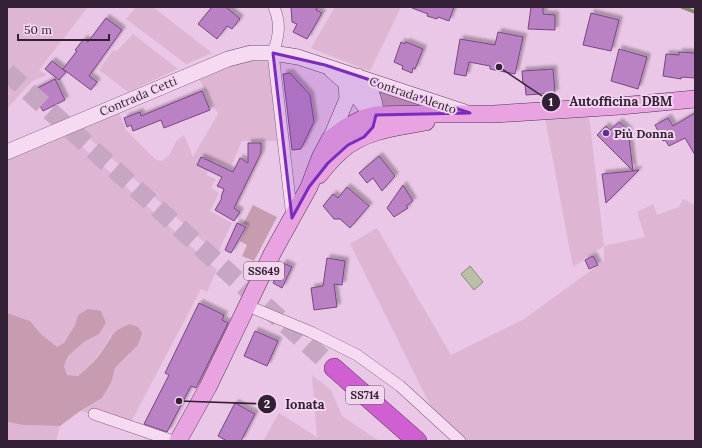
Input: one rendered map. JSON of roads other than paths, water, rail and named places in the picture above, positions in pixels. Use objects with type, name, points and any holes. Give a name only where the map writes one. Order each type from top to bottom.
[{"type":"highway","name":"SS714","points":[[334,368],[417,441]]},
{"type":"main road","name":"Contrada Cetti","points":[[7,152],[194,72],[228,59],[250,53],[273,53]]},
{"type":"main road","name":"Contrada Alento","points":[[273,53],[298,57],[324,65],[367,86],[374,96],[376,115]]},
{"type":"main road","name":"Contrada Alento","points":[[352,80],[470,113]]},
{"type":"main road","points":[[330,139],[347,99],[352,80]]},
{"type":"main road","name":"SS649","points":[[178,441],[208,387],[273,252],[308,187],[330,139],[345,128],[376,115],[470,113],[494,114],[586,109],[695,99]]},
{"type":"main road","name":"SS649","points":[[308,187],[342,150],[364,137],[401,126],[470,113]]},
{"type":"main road","name":"SS649","points":[[364,137],[373,127],[376,115]]},
{"type":"main road","points":[[376,115],[388,122],[401,126]]},
{"type":"street","points":[[274,7],[279,24],[279,38],[273,53],[292,218]]},
{"type":"street","points":[[248,306],[311,332],[358,355],[400,386],[460,441]]},
{"type":"street","points":[[94,414],[172,441]]},
{"type":"waterway","points":[[682,7],[695,12]]},
{"type":"tunnel","points":[[7,72],[334,368]]},
{"type":"place","name":"Autofficina DBM","points":[[499,67]]},
{"type":"place","name":"Più Donna","points":[[606,133]]},
{"type":"place","name":"Ionata","points":[[179,401]]}]
